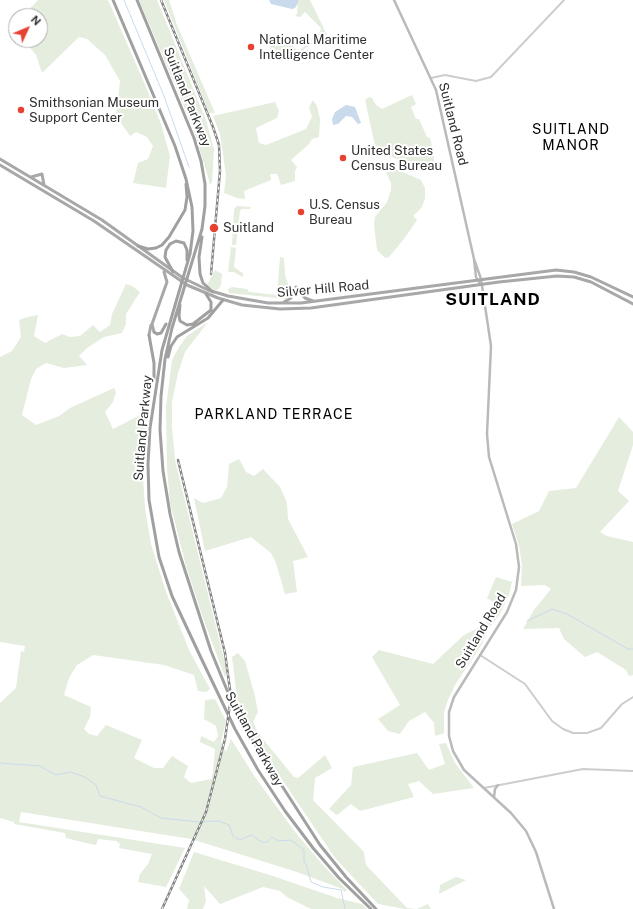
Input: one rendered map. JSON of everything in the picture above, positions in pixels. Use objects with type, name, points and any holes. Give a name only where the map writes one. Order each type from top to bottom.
[{"type":"highway","name":"Suitland Parkway","points":[[113,0],[169,129],[183,168],[190,196],[193,225],[191,248],[185,274],[162,350],[154,396],[148,453],[149,500],[157,551],[175,602],[228,716],[266,782],[313,848],[339,878],[371,909]]},
{"type":"highway","name":"Suitland Parkway","points":[[137,0],[198,149],[205,184],[204,216],[199,241],[172,328],[164,370],[160,407],[161,442],[170,514],[188,584],[222,677],[252,742],[310,831],[346,877],[376,909]]},
{"type":"highway","points":[[138,246],[148,249],[161,246],[178,223],[185,210],[187,200],[183,168]]},
{"type":"highway","points":[[204,216],[199,272],[202,281],[213,292]]},
{"type":"highway","points":[[173,272],[167,263],[165,254],[170,244],[178,241],[184,243],[187,249],[185,274]]},
{"type":"highway","points":[[184,290],[179,317],[182,323],[187,325],[196,322],[210,311],[211,302],[206,294]]},
{"type":"highway","points":[[164,370],[169,351],[176,339],[210,316],[223,300]]},
{"type":"highway","points":[[154,332],[158,334],[163,331],[173,310]]},
{"type":"highway","points":[[149,335],[154,363],[154,396]]},
{"type":"main road","name":"Suitland Road","points":[[394,0],[431,78],[438,100],[487,314],[491,346],[487,450],[516,544],[519,567],[512,601],[454,697],[448,723],[449,736],[458,761],[464,770],[518,820],[530,839],[554,909]]},
{"type":"main road","name":"Silver Hill Road","points":[[0,159],[96,217],[138,246],[173,272],[177,277]]},
{"type":"main road","name":"Silver Hill Road","points":[[0,165],[94,221],[163,270],[206,294],[223,300],[258,307],[300,309],[547,276],[569,277],[597,285],[633,304]]},
{"type":"main road","points":[[30,177],[42,174],[44,185]]},
{"type":"main road","points":[[154,332],[152,326],[167,280],[163,270]]},
{"type":"main road","name":"Silver Hill Road","points":[[193,286],[224,295],[253,301],[281,303],[315,302],[540,271],[566,271],[591,277],[633,298]]},
{"type":"main road","points":[[163,293],[170,280],[177,277]]},
{"type":"main road","points":[[296,287],[304,298],[315,302]]},
{"type":"main road","points":[[281,303],[291,298],[292,288]]},
{"type":"main road","points":[[421,288],[422,293]]},
{"type":"main road","points":[[223,300],[224,295]]},
{"type":"main road","points":[[149,335],[150,325],[156,312]]},
{"type":"main road","points":[[494,797],[495,789],[498,785]]},
{"type":"street","points":[[431,78],[436,76],[450,76],[476,81],[490,77],[564,0]]},
{"type":"street","points":[[480,655],[525,684],[552,721],[563,729],[573,733],[587,733],[601,728],[622,704],[633,697]]},
{"type":"street","points":[[484,788],[583,769],[633,771]]},
{"type":"green space","points":[[38,0],[108,0],[161,124],[170,156],[166,188],[133,183],[138,163],[148,159],[153,146],[147,137],[136,132],[130,136],[116,116],[120,81],[105,55],[87,39],[79,37],[42,73],[36,55],[30,48],[48,48],[48,8],[30,8]]},
{"type":"green space","points":[[139,0],[157,0],[206,120],[214,149],[212,183],[210,184],[194,130]]},
{"type":"green space","points":[[164,0],[169,0],[177,25],[215,113],[209,113]]},
{"type":"green space","points":[[298,0],[310,0],[327,35],[325,38],[314,43],[311,40],[320,32],[321,28],[305,12],[300,17],[295,16],[297,14]]},
{"type":"green space","points":[[263,34],[284,38],[298,51],[310,42],[313,43],[304,49],[300,60],[280,58],[279,56],[269,53],[271,44],[262,42]]},
{"type":"green space","points":[[412,95],[416,104],[411,107],[416,119],[419,119],[427,137],[430,138],[436,169],[434,171],[422,169],[392,157],[380,154],[376,150],[365,100],[369,97],[372,98],[376,105],[382,109]]},
{"type":"green space","points":[[313,100],[317,106],[320,119],[319,137],[312,139],[309,144],[291,160],[297,167],[295,171],[295,181],[281,185],[277,174],[270,174],[271,180],[244,191],[245,199],[237,198],[224,193],[226,175],[223,154],[220,134],[213,116],[275,102],[279,111],[277,118],[256,128],[259,143],[266,145],[306,129],[312,117],[309,107]]},
{"type":"green space","points":[[386,165],[421,180],[425,188],[425,198],[422,207],[413,216],[417,220],[389,257],[385,258],[377,250],[374,225],[375,217],[387,202],[391,190],[391,183],[384,168]]},
{"type":"green space","points":[[237,206],[251,207],[250,209],[242,209],[240,211],[236,245],[232,245],[234,209]]},
{"type":"green space","points":[[231,247],[236,248],[234,267],[244,274],[242,277],[234,272],[228,272]]},
{"type":"green space","points":[[280,257],[284,258],[285,275],[290,290],[290,296],[287,299],[229,293],[228,289],[232,287],[247,289],[249,292],[277,295]]},
{"type":"green space","points":[[215,270],[222,274],[221,285],[218,290],[214,290],[207,285]]},
{"type":"green space","points":[[126,284],[132,286],[140,292],[126,314],[126,324],[122,333],[104,337],[87,348],[79,356],[87,365],[64,368],[46,363],[36,369],[31,379],[22,415],[36,425],[59,416],[70,408],[114,388],[116,392],[113,402],[105,412],[113,429],[148,411],[144,440],[143,478],[145,508],[151,544],[165,589],[189,650],[210,689],[206,692],[198,691],[194,675],[164,665],[93,655],[77,665],[69,678],[64,695],[91,707],[90,717],[84,729],[89,734],[97,736],[106,725],[142,740],[134,758],[154,768],[163,768],[172,756],[188,766],[184,777],[191,783],[212,779],[215,749],[200,742],[201,736],[214,742],[218,736],[216,726],[204,719],[205,700],[215,699],[226,721],[221,742],[226,752],[231,739],[255,777],[295,832],[347,890],[345,892],[340,888],[294,871],[191,839],[21,812],[19,822],[185,848],[166,887],[138,882],[140,874],[148,864],[152,854],[119,848],[120,844],[116,841],[98,839],[96,845],[86,843],[66,838],[65,833],[14,824],[14,822],[0,818],[0,703],[16,688],[21,651],[24,652],[25,646],[0,642],[0,357],[12,351],[21,337],[19,320],[28,317],[38,315],[34,336],[45,343],[62,334],[70,337],[80,336],[93,325],[100,332],[110,325],[112,314]]},
{"type":"green space","points":[[208,322],[185,352],[178,373],[172,402],[172,427],[175,460],[227,671],[225,677],[204,621],[186,566],[170,503],[167,469],[166,407],[172,360],[187,336]]},
{"type":"green space","points":[[619,417],[633,432],[633,445],[618,491],[629,501],[600,532],[607,536],[633,542],[633,675],[629,676],[626,670],[597,652],[585,657],[564,639],[559,628],[523,629],[534,610],[551,589],[545,585],[521,586],[522,565],[519,546],[512,524],[539,511],[549,491],[576,488]]},
{"type":"green space","points":[[239,459],[246,472],[254,476],[263,469],[280,487],[287,503],[288,519],[308,557],[293,561],[297,592],[285,594],[276,563],[271,553],[251,537],[205,551],[194,498],[203,503],[221,498],[227,487],[229,464]]},
{"type":"green space","points":[[496,577],[512,582],[509,595],[500,614],[487,631],[482,644],[455,685],[444,712],[444,733],[435,736],[434,723],[425,712],[409,721],[400,734],[388,731],[378,719],[400,705],[372,657],[379,650],[433,664],[464,635],[484,625],[497,605],[487,598]]},
{"type":"green space","points":[[238,653],[245,661],[255,696],[258,712],[253,722],[258,733],[294,777],[298,778],[325,755],[332,768],[315,778],[313,800],[364,852],[366,865],[407,908],[417,909],[405,909],[378,904],[335,858],[252,735],[238,706],[232,657]]},
{"type":"green space","points":[[446,743],[455,763],[474,788],[433,794],[419,781],[408,784],[414,797],[360,811],[351,804],[337,815],[329,809],[351,785],[353,767],[417,753],[429,770],[445,764],[439,744]]},
{"type":"green space","points":[[194,852],[273,876],[337,898],[362,904],[367,909],[311,909],[287,897],[280,891],[263,887],[220,904],[204,886],[206,901],[203,909],[187,909],[189,900],[179,889]]},
{"type":"green space","points":[[456,877],[466,880],[439,894],[440,885]]},
{"type":"green space","points":[[428,904],[431,909],[417,909]]},
{"type":"water","points":[[269,0],[298,0],[298,3],[295,8],[292,9],[271,4]]},
{"type":"water","points":[[346,105],[355,107],[361,123],[358,124],[352,117],[346,116],[338,124],[333,125],[332,119],[335,112]]},
{"type":"waterway","points":[[124,0],[164,96],[189,167]]},
{"type":"waterway","points":[[527,621],[552,609],[567,614],[628,649],[633,649]]},
{"type":"waterway","points":[[0,763],[40,766],[56,775],[70,772],[85,777],[96,785],[100,796],[141,807],[161,818],[199,822],[219,821],[229,825],[233,836],[240,840],[251,835],[262,842],[267,842],[272,837],[278,841],[291,840],[304,850],[304,862],[306,864],[311,882],[323,887],[341,890],[345,909]]},
{"type":"railway","points":[[161,0],[219,145],[220,171],[211,274]]},
{"type":"railway","points":[[162,909],[206,812],[225,739],[231,697],[225,653],[178,460]]},
{"type":"place","name":"National Maritime Intelligence Center","points":[[251,47]]},
{"type":"place","name":"Smithsonian Museum Support Center","points":[[21,110]]},
{"type":"place","name":"United States Census Bureau","points":[[343,158]]},
{"type":"place","name":"U.S. Census Bureau","points":[[301,212]]},
{"type":"place","name":"Suitland","points":[[214,228]]},
{"type":"district","name":"SUITLAND MANOR","points":[[571,138]]},
{"type":"district","name":"SUITLAND","points":[[493,300]]},
{"type":"district","name":"PARKLAND TERRACE","points":[[274,415]]}]
